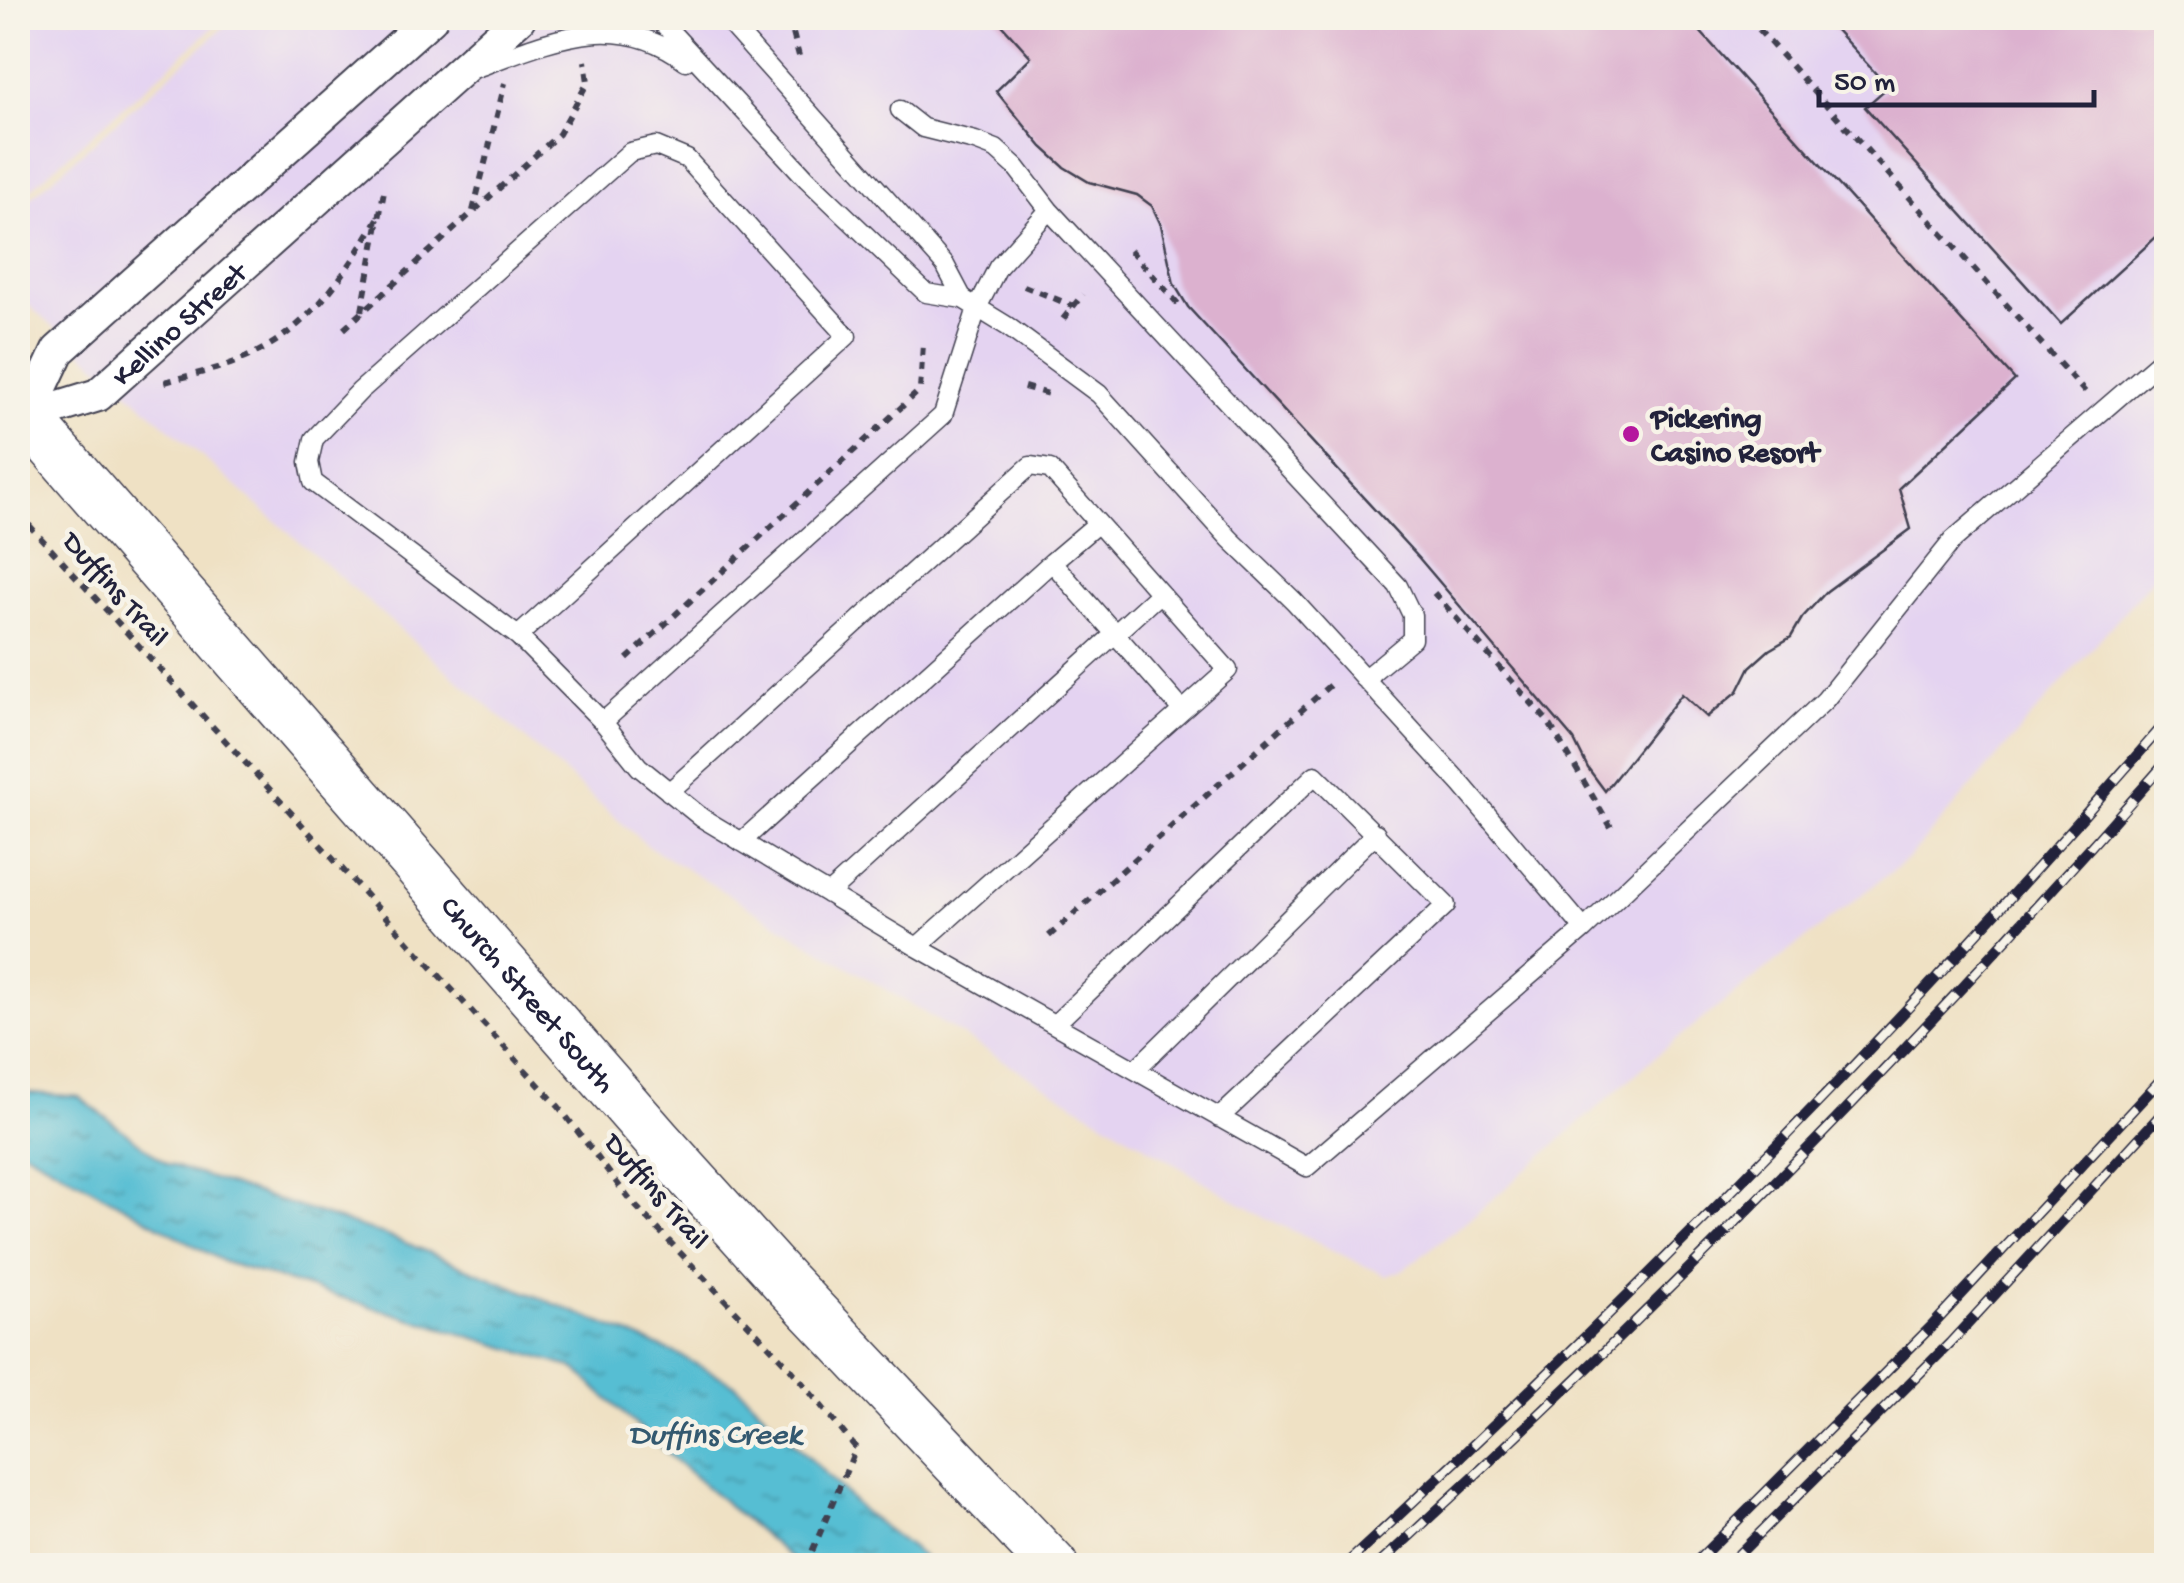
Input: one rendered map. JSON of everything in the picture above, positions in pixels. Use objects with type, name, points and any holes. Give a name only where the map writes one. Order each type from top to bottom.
[{"type":"main road","name":"Church Street South","points":[[21,416],[657,1140],[788,1285],[1054,1566]]},
{"type":"street","name":"Kellino Street","points":[[21,416],[58,351],[432,18]]},
{"type":"street","name":"Kellino Street","points":[[21,416],[98,395],[519,18]]},
{"type":"lane","points":[[658,18],[807,179],[926,293],[970,304],[1100,394],[1462,786],[1584,929]]},
{"type":"lane","points":[[725,18],[944,265],[970,304]]},
{"type":"lane","points":[[454,76],[579,33],[633,34],[673,51],[719,86]]},
{"type":"lane","points":[[900,110],[923,128],[996,150],[1016,167],[1049,210],[1398,586],[1412,615],[1412,639],[1364,679]]},
{"type":"lane","points":[[518,636],[847,336],[687,159],[656,146],[630,152],[360,391],[314,439],[309,462],[313,482],[518,636],[603,722],[639,767],[702,818],[917,947],[1307,1167],[1584,929],[1825,700],[1953,540],[2166,356]]},
{"type":"lane","points":[[603,722],[943,415],[970,304],[1049,210]]},
{"type":"lane","points":[[669,792],[1030,466],[1050,469],[1228,670],[917,947]]},
{"type":"lane","points":[[742,842],[1098,523]]},
{"type":"lane","points":[[1052,562],[1182,710]]},
{"type":"lane","points":[[828,894],[1160,593]]},
{"type":"lane","points":[[1055,1024],[1315,775],[1446,905],[1220,1118]]},
{"type":"lane","points":[[1134,1070],[1376,833]]},
{"type":"path","points":[[789,18],[799,56]]},
{"type":"path","points":[[1748,18],[2103,412]]},
{"type":"path","points":[[344,329],[559,134],[588,82],[584,60]]},
{"type":"path","points":[[473,213],[505,82]]},
{"type":"path","points":[[362,312],[386,179]]},
{"type":"path","points":[[158,385],[239,361],[276,342],[330,294],[380,217]]},
{"type":"path","points":[[1024,286],[1073,306]]},
{"type":"path","points":[[1063,319],[1083,294]]},
{"type":"path","points":[[616,669],[920,390],[922,344]]},
{"type":"path","name":"Duffins Trail","points":[[18,512],[560,1107],[630,1200],[790,1368],[856,1448],[806,1566]]},
{"type":"path","points":[[1049,936],[1331,684]]},
{"type":"shaded area","points":[[18,18],[224,18],[18,200]]},
{"type":"shaded area","points":[[234,18],[2166,18],[2166,563],[1910,857],[1663,1050],[1472,1217],[1403,1270],[1386,1276],[1258,1214],[648,846],[18,296],[18,209]]},
{"type":"water","name":"Duffins Creek","points":[[18,1092],[79,1097],[167,1164],[393,1238],[675,1353],[736,1385],[866,1514],[934,1565],[799,1565],[574,1368],[224,1262],[18,1147]]},
{"type":"building","name":"Pickering Casino Resort","points":[[996,18],[1688,18],[2015,380],[1899,488],[1911,529],[1827,591],[1802,618],[1791,637],[1750,667],[1738,691],[1707,717],[1682,694],[1605,791],[1574,740],[1419,558],[1188,307],[1174,284],[1161,225],[1152,206],[1137,195],[1089,182],[1064,167],[1042,147],[996,91],[1031,57]]},
{"type":"building","points":[[1825,18],[2166,18],[2166,228],[2061,324],[1865,107],[1888,87]]},
{"type":"railway","points":[[1344,1566],[1558,1363],[1767,1155],[1970,942],[2166,722]]},
{"type":"railway","points":[[1377,1566],[1582,1373],[1782,1175],[1977,971],[2166,762]]},
{"type":"railway","points":[[1692,1566],[1931,1327],[2166,1074]]},
{"type":"railway","points":[[1727,1566],[1950,1343],[2166,1109]]},
{"type":"place","name":"Pickering Casino Resort","points":[[1631,434]]}]
